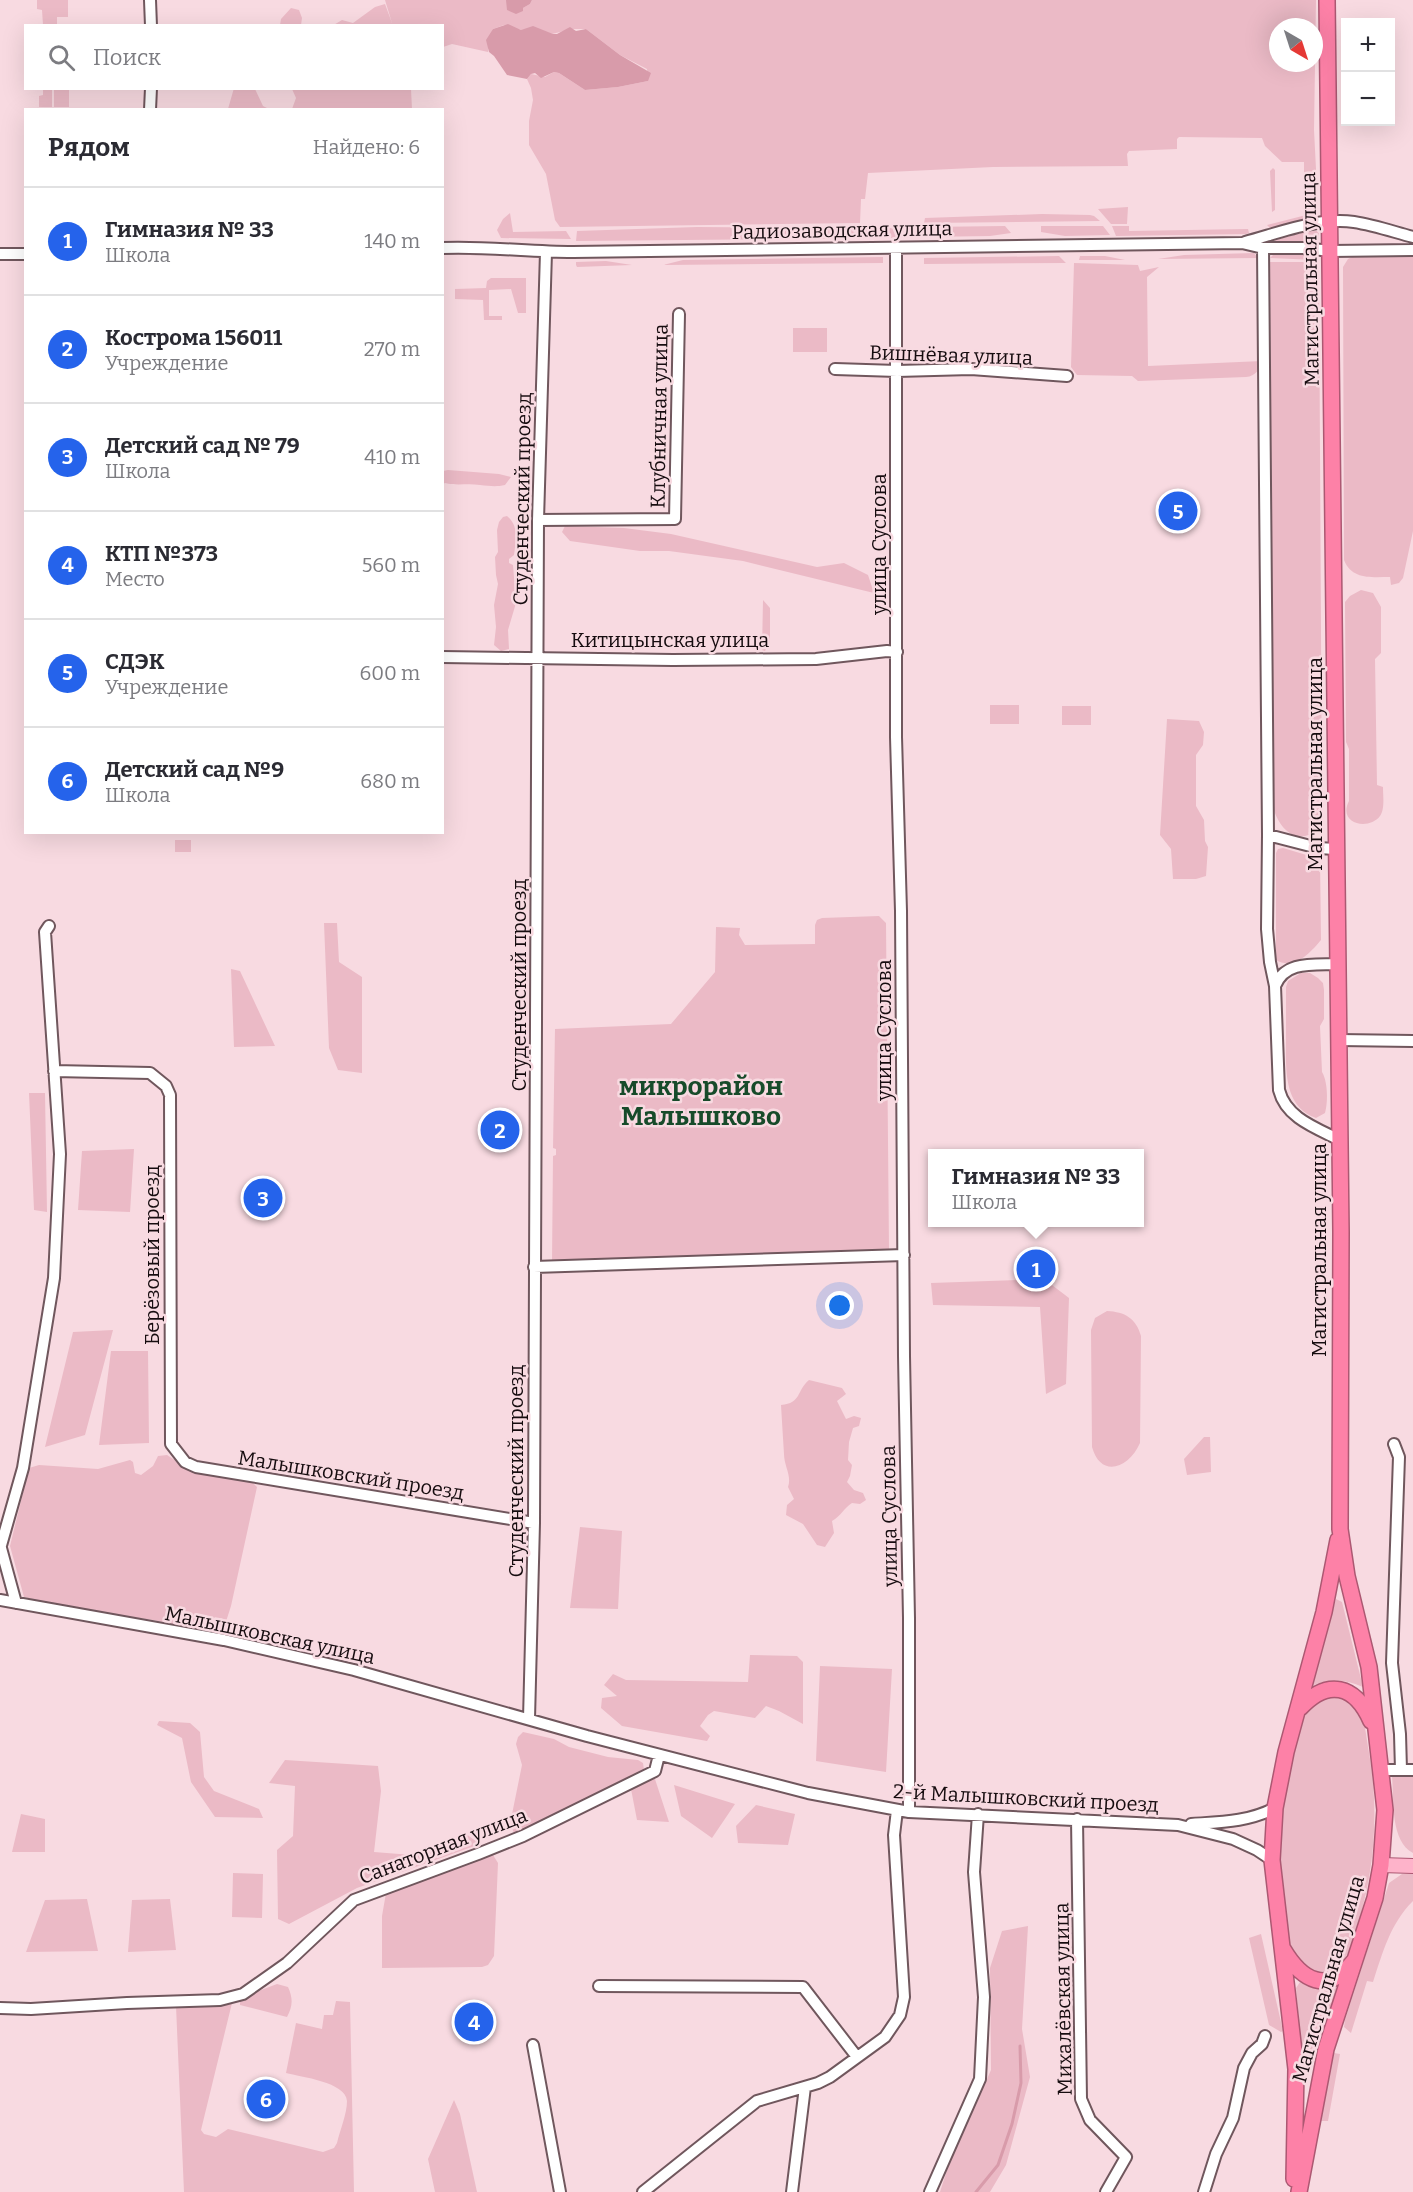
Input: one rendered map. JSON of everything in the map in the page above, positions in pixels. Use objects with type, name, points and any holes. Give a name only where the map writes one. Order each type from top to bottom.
[{"type":"highway","name":"Магистральная улица","points":[[1297,2192],[1326,2049],[1375,1898],[1381,1864],[1385,1810],[1369,1667],[1347,1576],[1340,1528],[1341,1232],[1327,0]]},
{"type":"highway","name":"Магистральная улица","points":[[1297,2192],[1296,2068],[1272,1860],[1275,1808],[1286,1752],[1300,1708],[1324,1612],[1340,1528]]},
{"type":"highway","points":[[1300,1708],[1309,1698],[1319,1693],[1342,1690],[1355,1696],[1363,1704],[1375,1729]]},
{"type":"highway","points":[[1281,1946],[1300,1972],[1318,1981],[1338,1976],[1356,1958]]},
{"type":"main road","points":[[1381,1864],[1413,1866]]},
{"type":"street","points":[[150,0],[151,24]]},
{"type":"street","points":[[150,108],[151,90]]},
{"type":"street","name":"Радиозаводская улица","points":[[1242,243],[1331,222],[1354,222],[1413,237]]},
{"type":"street","name":"Радиозаводская улица","points":[[444,248],[469,247],[546,252],[1242,243],[1263,248],[1331,251],[1413,250]]},
{"type":"street","name":"улица Суслова","points":[[896,247],[896,737],[901,911],[909,1812]]},
{"type":"street","points":[[1263,248],[1267,929],[1275,986],[1279,1090],[1282,1101],[1289,1111],[1340,1140]]},
{"type":"street","name":"Студенческий проезд","points":[[530,1719],[534,1523],[538,520],[546,252]]},
{"type":"street","points":[[0,254],[24,254]]},
{"type":"street","name":"Клубничная улица","points":[[538,520],[675,519],[679,314]]},
{"type":"street","name":"Вишнёвая улица","points":[[835,369],[897,371],[971,369],[1013,374],[1067,376]]},
{"type":"street","name":"Китицынская улица","points":[[444,657],[816,659],[887,651],[897,652]]},
{"type":"street","points":[[1268,834],[1318,848],[1336,849]]},
{"type":"street","points":[[16,1603],[1,1549],[23,1468],[54,1278],[60,1154],[45,932],[49,926]]},
{"type":"street","points":[[1275,986],[1279,976],[1294,967],[1338,964]]},
{"type":"street","points":[[1339,1040],[1413,1041]]},
{"type":"street","name":"Берёзовый проезд","points":[[54,1071],[150,1073],[166,1086],[170,1095],[171,1444]]},
{"type":"street","points":[[534,1267],[904,1255]]},
{"type":"street","name":"Малышковский проезд","points":[[171,1444],[185,1462],[196,1467],[534,1523]]},
{"type":"street","points":[[1394,1444],[1399,1456],[1392,1663],[1400,1734],[1401,1770]]},
{"type":"street","name":"Малышковская улица","points":[[0,1600],[235,1642],[354,1670],[530,1719]]},
{"type":"street","name":"2-й Малышковский проезд","points":[[530,1719],[808,1793],[897,1810],[1178,1825],[1233,1839],[1272,1860]]},
{"type":"street","name":"Санаторная улица","points":[[0,2008],[31,2009],[127,2002],[220,2000],[243,1994],[287,1964],[354,1900],[523,1836],[655,1771],[659,1755]]},
{"type":"street","points":[[1381,1770],[1413,1770]]},
{"type":"street","points":[[1178,1825],[1243,1820],[1275,1808]]},
{"type":"street","points":[[643,2192],[757,2101],[830,2077],[885,2037],[893,2027],[900,2014],[904,1997],[894,1835],[897,1810]]},
{"type":"street","points":[[930,2192],[980,2079],[984,1997],[974,1872],[978,1814]]},
{"type":"street","name":"Михалёвская улица","points":[[1077,1819],[1081,2099],[1090,2120],[1126,2157],[1106,2192]]},
{"type":"street","points":[[599,1986],[802,1987],[857,2057]]},
{"type":"street","points":[[1204,2192],[1216,2154],[1233,2118],[1244,2068],[1265,2037]]},
{"type":"street","points":[[533,2045],[560,2192]]},
{"type":"street","points":[[792,2192],[805,2087]]},
{"type":"shaded area","points":[[37,0],[68,0],[68,17],[57,17],[57,24],[43,24],[42,10],[37,9]]},
{"type":"shaded area","points":[[385,0],[506,0],[523,8],[532,0],[1316,0],[1316,18],[1269,18],[1269,72],[1315,72],[1314,130],[1318,208],[1304,211],[1304,162],[1282,162],[1265,146],[1262,138],[1179,137],[1177,149],[1129,151],[1128,166],[993,167],[868,173],[865,199],[861,199],[860,223],[560,227],[555,220],[546,174],[529,145],[529,121],[533,100],[527,79],[531,74],[545,77],[554,72],[585,90],[648,81],[647,69],[620,55],[586,29],[572,29],[552,34],[536,29],[521,30],[504,25],[493,29],[488,52],[452,44],[444,47],[444,24],[335,24],[342,20],[353,23],[375,7],[385,4],[392,23]]},
{"type":"shaded area","points":[[506,0],[532,0],[523,8],[523,11],[516,14],[507,10]]},
{"type":"shaded area","points":[[291,8],[299,10],[302,18],[301,24],[280,24],[281,19]]},
{"type":"shaded area","points":[[508,24],[521,30],[533,26],[553,34],[570,27],[576,31],[586,29],[620,55],[651,73],[648,81],[585,90],[554,72],[541,78],[535,73],[531,74],[527,79],[507,75],[489,52],[486,40],[493,29]]},
{"type":"shaded area","points":[[43,90],[52,90],[52,107],[39,107],[39,96],[43,95]]},
{"type":"shaded area","points":[[54,90],[69,90],[69,107],[54,107]]},
{"type":"shaded area","points":[[233,90],[255,90],[263,106],[267,108],[228,108]]},
{"type":"shaded area","points":[[292,90],[411,90],[412,108],[292,108],[296,98]]},
{"type":"shaded area","points":[[1273,168],[1275,170],[1275,210],[1272,212],[1270,171]]},
{"type":"shaded area","points":[[1128,207],[1127,224],[1111,224],[1098,209]]},
{"type":"shaded area","points":[[1318,212],[1309,219],[1271,229],[1267,225]]},
{"type":"shaded area","points":[[510,213],[513,232],[566,231],[571,239],[501,238],[497,230],[503,219]]},
{"type":"shaded area","points":[[1042,214],[1090,215],[1100,221],[924,223],[925,218]]},
{"type":"shaded area","points":[[1005,226],[1011,233],[990,236],[924,237],[923,229],[926,227]]},
{"type":"shaded area","points":[[1041,226],[1103,226],[1110,235],[1065,236],[1041,232]]},
{"type":"shaded area","points":[[1112,226],[1129,226],[1129,231],[1248,229],[1249,233],[1116,236]]},
{"type":"shaded area","points":[[697,227],[874,228],[879,238],[576,241],[577,231]]},
{"type":"shaded area","points":[[889,228],[915,228],[917,237],[889,238],[887,233]]},
{"type":"shaded area","points":[[1313,230],[1319,233],[1319,239],[1314,242],[1268,242]]},
{"type":"shaded area","points":[[1306,252],[1317,260],[1270,258],[1275,253]]},
{"type":"shaded area","points":[[1413,252],[1413,531],[1403,578],[1399,583],[1391,585],[1390,577],[1369,577],[1357,574],[1347,566],[1344,560],[1343,267],[1348,259],[1356,255]]},
{"type":"shaded area","points":[[1254,253],[1258,258],[1158,259],[1184,255]]},
{"type":"shaded area","points":[[1059,256],[1066,263],[924,264],[924,258]]},
{"type":"shaded area","points":[[1080,256],[1105,256],[1125,260],[1079,260]]},
{"type":"shaded area","points":[[883,257],[883,263],[663,265],[683,260]]},
{"type":"shaded area","points":[[606,261],[632,265],[577,267],[576,265],[576,262]]},
{"type":"shaded area","points":[[1269,262],[1311,262],[1318,267],[1319,272],[1322,812],[1318,830],[1303,836],[1296,836],[1284,828],[1273,807]]},
{"type":"shaded area","points":[[1074,263],[1138,265],[1140,271],[1159,267],[1147,277],[1148,366],[1262,361],[1258,370],[1255,374],[1246,377],[1138,381],[1132,376],[1077,375],[1071,367]]},
{"type":"shaded area","points":[[491,278],[526,278],[526,313],[518,313],[511,289],[489,290],[489,316],[502,316],[502,320],[484,320],[483,300],[455,299],[455,289],[486,288],[487,281]]},
{"type":"shaded area","points":[[793,328],[827,328],[827,352],[793,352]]},
{"type":"shaded area","points":[[444,471],[499,474],[511,477],[505,485],[499,486],[444,484]]},
{"type":"shaded area","points":[[507,516],[516,534],[514,555],[509,559],[509,563],[513,565],[516,603],[508,630],[509,649],[501,651],[494,645],[496,627],[494,605],[498,584],[495,557],[498,552],[499,522]]},
{"type":"shaded area","points":[[565,526],[624,528],[671,534],[817,567],[844,563],[868,575],[874,593],[743,561],[669,551],[640,551],[570,541],[562,532]]},
{"type":"shaded area","points":[[1361,590],[1373,593],[1381,607],[1381,653],[1375,659],[1377,785],[1383,787],[1383,810],[1380,816],[1375,821],[1362,824],[1351,820],[1346,809],[1349,801],[1349,749],[1346,742],[1345,602]]},
{"type":"shaded area","points":[[763,600],[770,608],[770,642],[765,651],[762,650]]},
{"type":"shaded area","points":[[990,705],[1019,705],[1019,724],[990,724]]},
{"type":"shaded area","points":[[1062,706],[1091,706],[1091,725],[1062,725]]},
{"type":"shaded area","points":[[1167,719],[1199,721],[1204,732],[1203,745],[1196,755],[1196,806],[1204,820],[1205,841],[1208,847],[1206,876],[1196,879],[1173,879],[1171,849],[1160,835]]},
{"type":"shaded area","points":[[175,840],[191,840],[191,852],[175,852]]},
{"type":"shaded area","points":[[1283,848],[1320,859],[1321,940],[1302,959],[1289,963],[1276,960],[1276,853],[1278,849]]},
{"type":"shaded area","points":[[879,916],[886,923],[889,1250],[552,1263],[553,1156],[556,1155],[556,1149],[553,1148],[555,1029],[671,1024],[715,972],[716,927],[740,928],[739,935],[745,945],[815,944],[817,920]]},
{"type":"shaded area","points":[[324,923],[337,923],[339,962],[362,977],[362,1073],[338,1070],[329,1048]]},
{"type":"shaded area","points":[[231,969],[240,971],[275,1046],[234,1047]]},
{"type":"shaded area","points":[[1301,973],[1310,973],[1318,978],[1323,983],[1324,990],[1324,1019],[1320,1026],[1322,1072],[1327,1103],[1325,1113],[1316,1118],[1305,1113],[1297,1105],[1292,1096],[1287,1074],[1286,987],[1288,981]]},
{"type":"shaded area","points":[[29,1093],[45,1093],[47,1212],[34,1210]]},
{"type":"shaded area","points":[[134,1149],[130,1212],[78,1210],[82,1151]]},
{"type":"shaded area","points":[[1044,1279],[1069,1298],[1066,1384],[1046,1394],[1040,1307],[933,1305],[931,1283]]},
{"type":"shaded area","points":[[1107,1311],[1129,1317],[1141,1336],[1140,1443],[1129,1459],[1115,1466],[1102,1463],[1096,1457],[1092,1447],[1091,1330],[1095,1318]]},
{"type":"shaded area","points":[[113,1330],[85,1435],[45,1447],[73,1332]]},
{"type":"shaded area","points":[[111,1351],[148,1351],[149,1443],[99,1445]]},
{"type":"shaded area","points":[[809,1380],[842,1388],[846,1394],[837,1401],[846,1419],[854,1416],[861,1418],[859,1426],[853,1428],[849,1442],[848,1460],[852,1465],[847,1482],[854,1490],[863,1493],[866,1500],[860,1504],[852,1503],[832,1521],[834,1533],[825,1547],[817,1545],[803,1524],[786,1515],[787,1505],[794,1499],[788,1487],[781,1405],[796,1399]]},
{"type":"shaded area","points":[[1204,1437],[1210,1437],[1211,1472],[1187,1475],[1184,1459]]},
{"type":"shaded area","points":[[167,1455],[193,1472],[252,1482],[257,1487],[231,1606],[222,1634],[153,1620],[67,1608],[24,1597],[10,1546],[29,1468],[39,1465],[98,1469],[130,1460],[133,1462],[135,1473],[141,1475],[153,1466],[158,1456]]},
{"type":"shaded area","points":[[580,1527],[622,1531],[618,1609],[570,1608]]},
{"type":"shaded area","points":[[1336,1599],[1342,1602],[1363,1687],[1350,1682],[1338,1681],[1311,1686]]},
{"type":"shaded area","points":[[750,1655],[797,1656],[803,1662],[803,1724],[766,1706],[755,1718],[714,1711],[700,1726],[710,1736],[707,1741],[622,1726],[601,1708],[602,1698],[617,1696],[604,1685],[613,1674],[626,1680],[748,1682]]},
{"type":"shaded area","points":[[820,1666],[892,1669],[886,1772],[816,1761]]},
{"type":"shaded area","points":[[1333,1696],[1343,1699],[1357,1709],[1366,1732],[1374,1795],[1373,1843],[1367,1890],[1348,1952],[1343,1961],[1336,1966],[1327,1970],[1314,1971],[1297,1959],[1288,1938],[1281,1873],[1281,1819],[1285,1784],[1301,1721],[1314,1704]]},
{"type":"shaded area","points":[[159,1721],[190,1723],[200,1732],[204,1777],[214,1791],[259,1809],[263,1818],[215,1817],[191,1782],[182,1738],[157,1725]]},
{"type":"shaded area","points":[[523,1732],[554,1739],[569,1747],[608,1757],[638,1760],[643,1763],[644,1770],[516,1834],[510,1824],[522,1765],[516,1744]]},
{"type":"shaded area","points":[[285,1760],[378,1766],[381,1791],[374,1852],[412,1855],[466,1834],[480,1844],[357,1888],[289,1924],[278,1919],[277,1850],[293,1836],[295,1786],[269,1783]]},
{"type":"shaded area","points":[[1413,1775],[1413,1853],[1400,1839],[1397,1830],[1393,1808],[1392,1776]]},
{"type":"shaded area","points":[[654,1776],[669,1822],[637,1820],[631,1789]]},
{"type":"shaded area","points":[[674,1785],[735,1804],[712,1838],[681,1816]]},
{"type":"shaded area","points":[[756,1805],[795,1814],[788,1845],[738,1843],[736,1826]]},
{"type":"shaded area","points":[[21,1814],[45,1819],[45,1852],[12,1852]]},
{"type":"shaded area","points":[[493,1855],[498,1863],[494,1956],[488,1965],[482,1967],[382,1968],[382,1916],[386,1893]]},
{"type":"shaded area","points":[[233,1873],[263,1874],[262,1918],[232,1917]]},
{"type":"shaded area","points":[[1413,1873],[1413,1901],[1393,1929],[1373,1982],[1367,1981],[1351,2033],[1344,2027],[1345,2020],[1389,1883],[1402,1874]]},
{"type":"shaded area","points":[[87,1899],[98,1951],[26,1952],[45,1900]]},
{"type":"shaded area","points":[[170,1899],[176,1950],[128,1952],[132,1900]]},
{"type":"shaded area","points":[[1028,1926],[1022,2029],[1030,2077],[1006,2165],[990,2192],[940,2192],[948,2167],[991,2070],[990,1968],[1002,1931]]},
{"type":"shaded area","points":[[1261,1934],[1283,2031],[1281,2032],[1269,2025],[1249,1938]]},
{"type":"shaded area","points":[[1300,1982],[1339,1982],[1311,2070],[1307,2075],[1303,2070],[1296,1988]]},
{"type":"shaded area","points":[[277,1984],[288,1987],[291,1995],[292,2002],[287,2017],[240,2005],[240,1998]]},
{"type":"shaded area","points":[[336,2001],[350,2002],[354,2192],[184,2192],[176,2006],[232,2003],[201,2130],[204,2134],[216,2137],[228,2129],[323,2152],[334,2148],[337,2143],[347,2106],[345,2095],[339,2089],[322,2081],[286,2073],[296,2023],[322,2029],[324,2015],[333,2015]]},
{"type":"shaded area","points":[[1334,2053],[1340,2054],[1328,2121],[1321,2121],[1326,2077]]},
{"type":"shaded area","points":[[454,2100],[460,2114],[477,2192],[435,2192],[428,2159]]},
{"type":"waterway","points":[[976,2192],[998,2165],[1012,2124],[1021,2083],[1020,2046]]},
{"type":"place","name":"СДЭК","points":[[1178,511]]},
{"type":"place","name":"Кострома 156011","points":[[500,1130]]},
{"type":"place","name":"Детский сад № 79","points":[[263,1198]]},
{"type":"place","name":"Гимназия № 33","points":[[1036,1269]]},
{"type":"place","name":"КТП №373","points":[[474,2022]]},
{"type":"place","name":"Детский сад №9","points":[[266,2099]]},
{"type":"district","name":"микрорайон Малышково","points":[[701,1101]]}]
